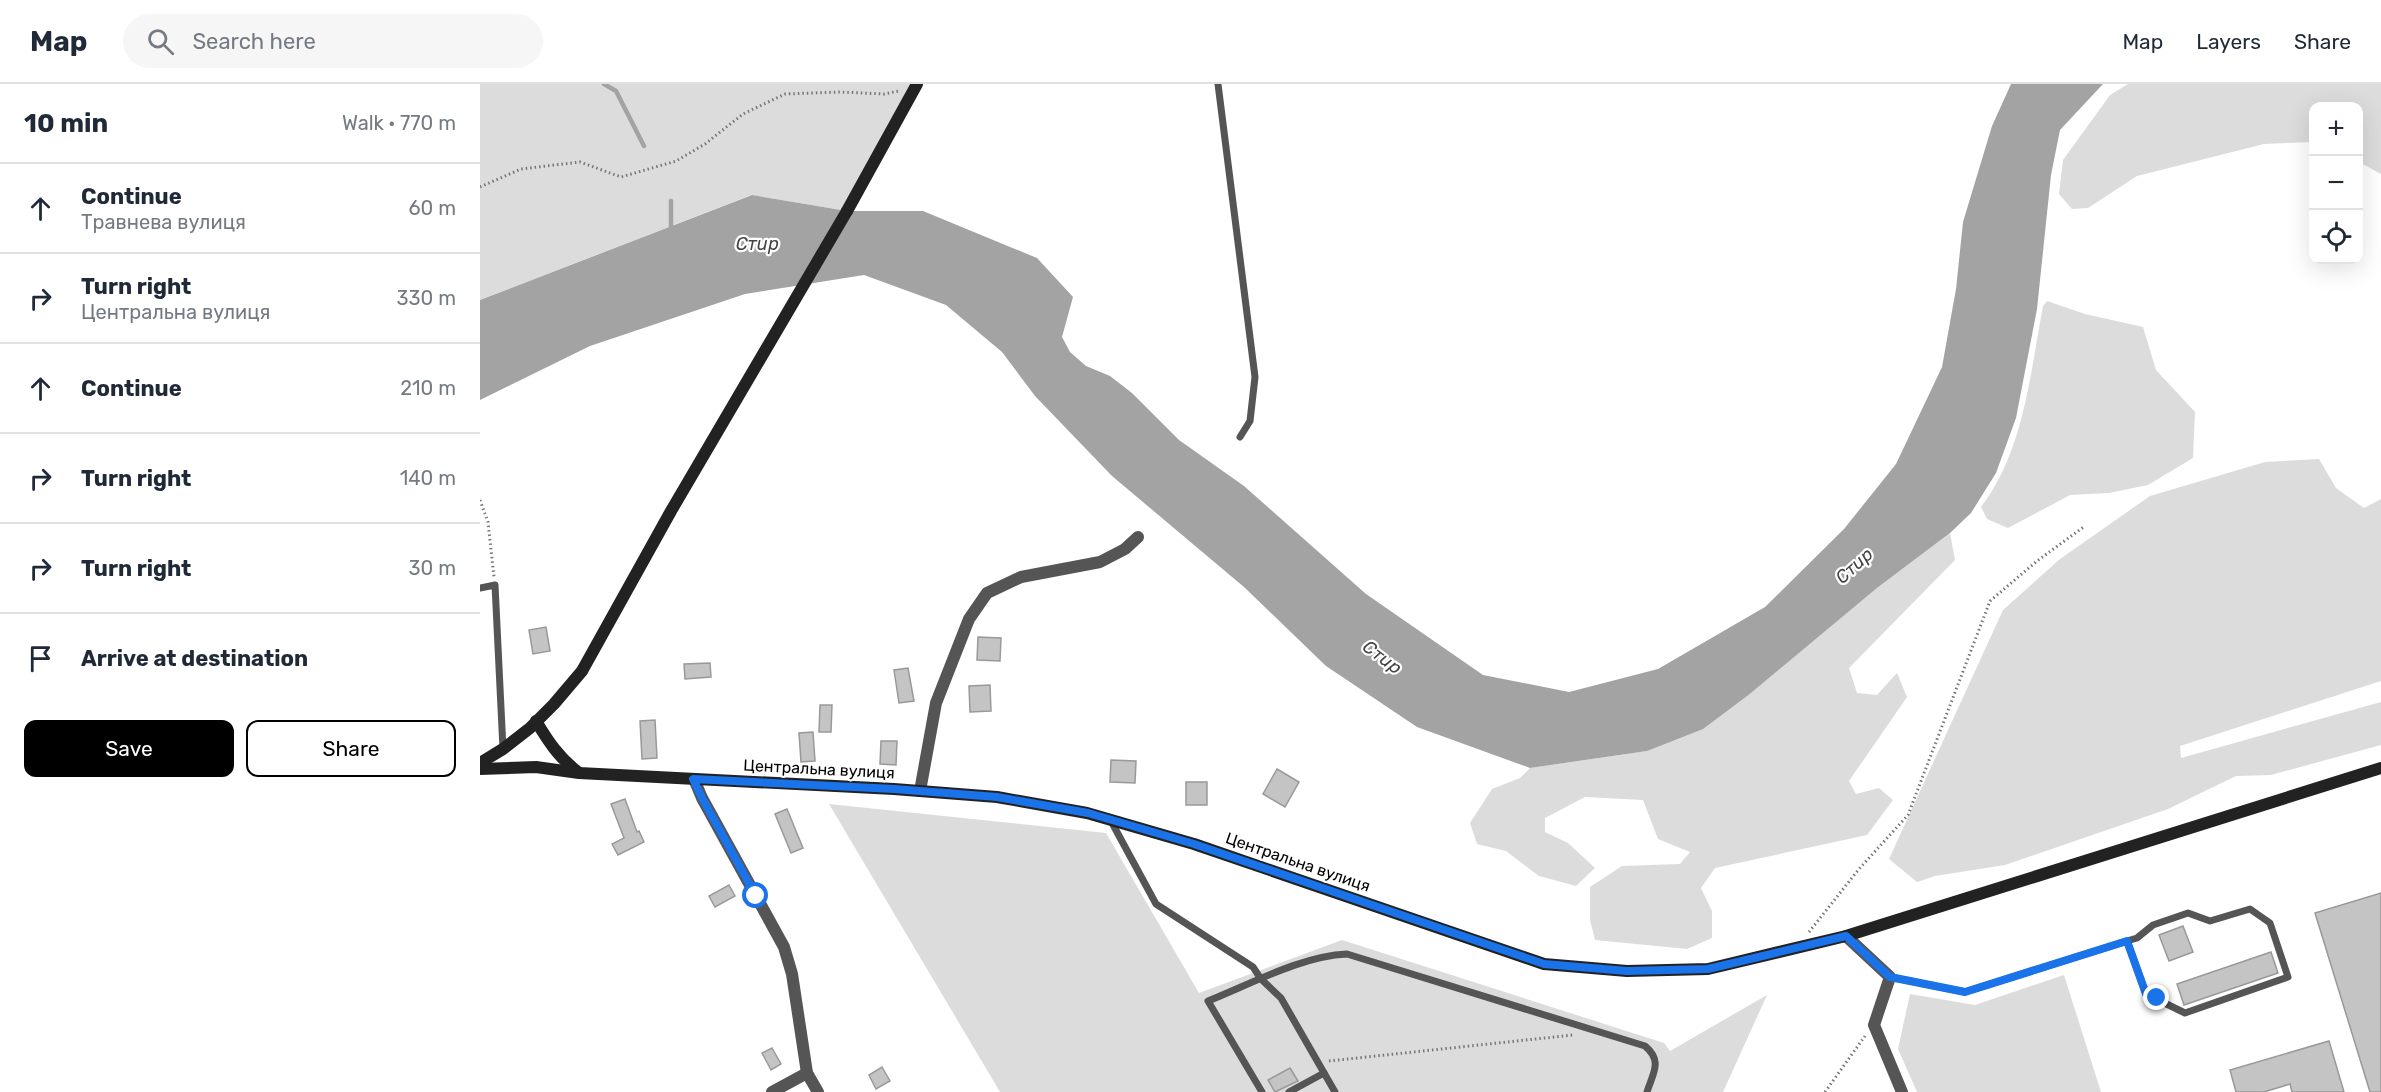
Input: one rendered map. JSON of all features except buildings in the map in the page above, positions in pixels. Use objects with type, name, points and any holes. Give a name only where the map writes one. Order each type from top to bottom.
[{"type":"street","points":[[480,764],[503,749],[536,721],[554,704],[582,670],[671,511],[847,211],[912,86]]},
{"type":"street","points":[[920,791],[936,703],[969,619],[987,593],[1021,577],[1100,562],[1125,549],[1137,537]]},
{"type":"street","points":[[536,721],[558,754],[579,773]]},
{"type":"street","name":"Центральна вулиця","points":[[480,770],[536,767],[579,773],[997,797],[1088,813],[1194,844],[1544,964],[1627,971],[1708,969],[1846,936],[2381,768]]},
{"type":"street","points":[[693,779],[784,947],[792,974],[807,1073],[818,1092]]},
{"type":"street","points":[[1846,936],[1890,977],[1874,1025],[1902,1092]]},
{"type":"street","points":[[772,1092],[807,1073]]},
{"type":"lane","points":[[1218,84],[1255,377],[1250,421],[1239,436]]},
{"type":"lane","points":[[480,588],[495,585],[503,749]]},
{"type":"lane","points":[[1109,819],[1156,904],[1253,967],[1261,979],[1281,998],[1335,1092]]},
{"type":"lane","points":[[1890,977],[1965,992],[2127,941],[2137,938],[2153,926],[2188,913],[2210,921],[2250,909],[2270,923],[2288,977],[2185,1013],[2146,994],[2127,941]]},
{"type":"lane","points":[[1262,1092],[1208,1001],[1328,954],[1347,954],[1645,1046],[1654,1053],[1656,1063],[1647,1092]]},
{"type":"lane","points":[[1289,1092],[1324,1072]]},
{"type":"path","points":[[480,187],[521,169],[580,162],[621,177],[676,161],[705,144],[743,114],[785,94],[840,92],[884,94],[912,86]]},
{"type":"path","points":[[480,500],[488,522],[495,585]]},
{"type":"path","points":[[1797,948],[1859,869],[1908,815],[1990,601],[2037,561],[2085,526]]},
{"type":"path","points":[[1826,1092],[1874,1025]]},
{"type":"path","points":[[1318,1062],[1570,1035],[1594,1030]]},
{"type":"shaded area","points":[[480,84],[917,84],[847,211],[751,195],[480,300]]},
{"type":"shaded area","points":[[2128,84],[2381,84],[2381,174],[2363,164],[2363,102],[2309,102],[2309,142],[2264,144],[2137,176],[2088,208],[2072,209],[2059,194],[2063,160],[2110,95]]},
{"type":"shaded area","points":[[2047,301],[2085,314],[2143,327],[2156,370],[2195,412],[2193,458],[2148,485],[2109,493],[2070,495],[2008,528],[1987,519],[1981,507],[2007,462],[2016,437],[2029,385],[2043,306]]},
{"type":"shaded area","points":[[2319,459],[2336,488],[2364,508],[2381,499],[2381,681],[2180,746],[2181,758],[2381,702],[2381,745],[2271,775],[2236,776],[2168,809],[2005,865],[1935,876],[1917,882],[1889,859],[2003,610],[2060,559],[2150,496],[2265,462]]},
{"type":"shaded area","points":[[1950,533],[1955,560],[1849,668],[1857,693],[1877,695],[1897,673],[1907,697],[1849,781],[1856,794],[1879,788],[1893,800],[1867,835],[1715,868],[1701,888],[1712,911],[1712,938],[1687,949],[1595,940],[1590,920],[1590,887],[1622,866],[1680,864],[1690,852],[1658,839],[1643,800],[1585,797],[1545,818],[1545,832],[1568,843],[1595,868],[1576,886],[1539,876],[1506,851],[1477,844],[1470,823],[1492,789],[1520,778],[1530,768],[1647,751],[1751,693],[1877,588]]},
{"type":"shaded area","points":[[829,804],[1106,833],[1199,993],[1342,940],[1664,1043],[1670,1051],[1767,995],[1723,1092],[1000,1092]]},
{"type":"shaded area","points":[[2064,975],[2101,1092],[1917,1092],[1898,1049],[1910,994],[1975,1005]]},
{"type":"water","name":"Стир","points":[[2011,84],[2103,84],[2060,130],[2051,175],[2037,309],[2016,418],[1996,473],[1971,513],[1950,533],[1877,588],[1751,693],[1703,729],[1647,751],[1530,768],[1417,727],[1326,666],[1244,587],[1112,476],[1035,396],[1002,352],[946,305],[864,275],[745,294],[590,346],[480,400],[480,300],[752,195],[847,211],[923,211],[1037,258],[1073,297],[1062,337],[1070,352],[1086,366],[1110,376],[1132,393],[1179,440],[1244,486],[1366,594],[1483,675],[1569,692],[1658,669],[1765,607],[1844,529],[1896,464],[1942,367],[1956,289],[1963,222],[1992,126]]},
{"type":"waterway","points":[[604,84],[616,91],[644,146]]},
{"type":"waterway","points":[[671,201],[671,231]]},
{"type":"route","points":[[756,896],[693,779],[894,789],[997,797],[1088,813],[1194,844],[1544,964],[1627,971],[1708,969],[1846,936],[1890,977],[1965,992],[2127,941],[2146,994],[2157,998]]}]
